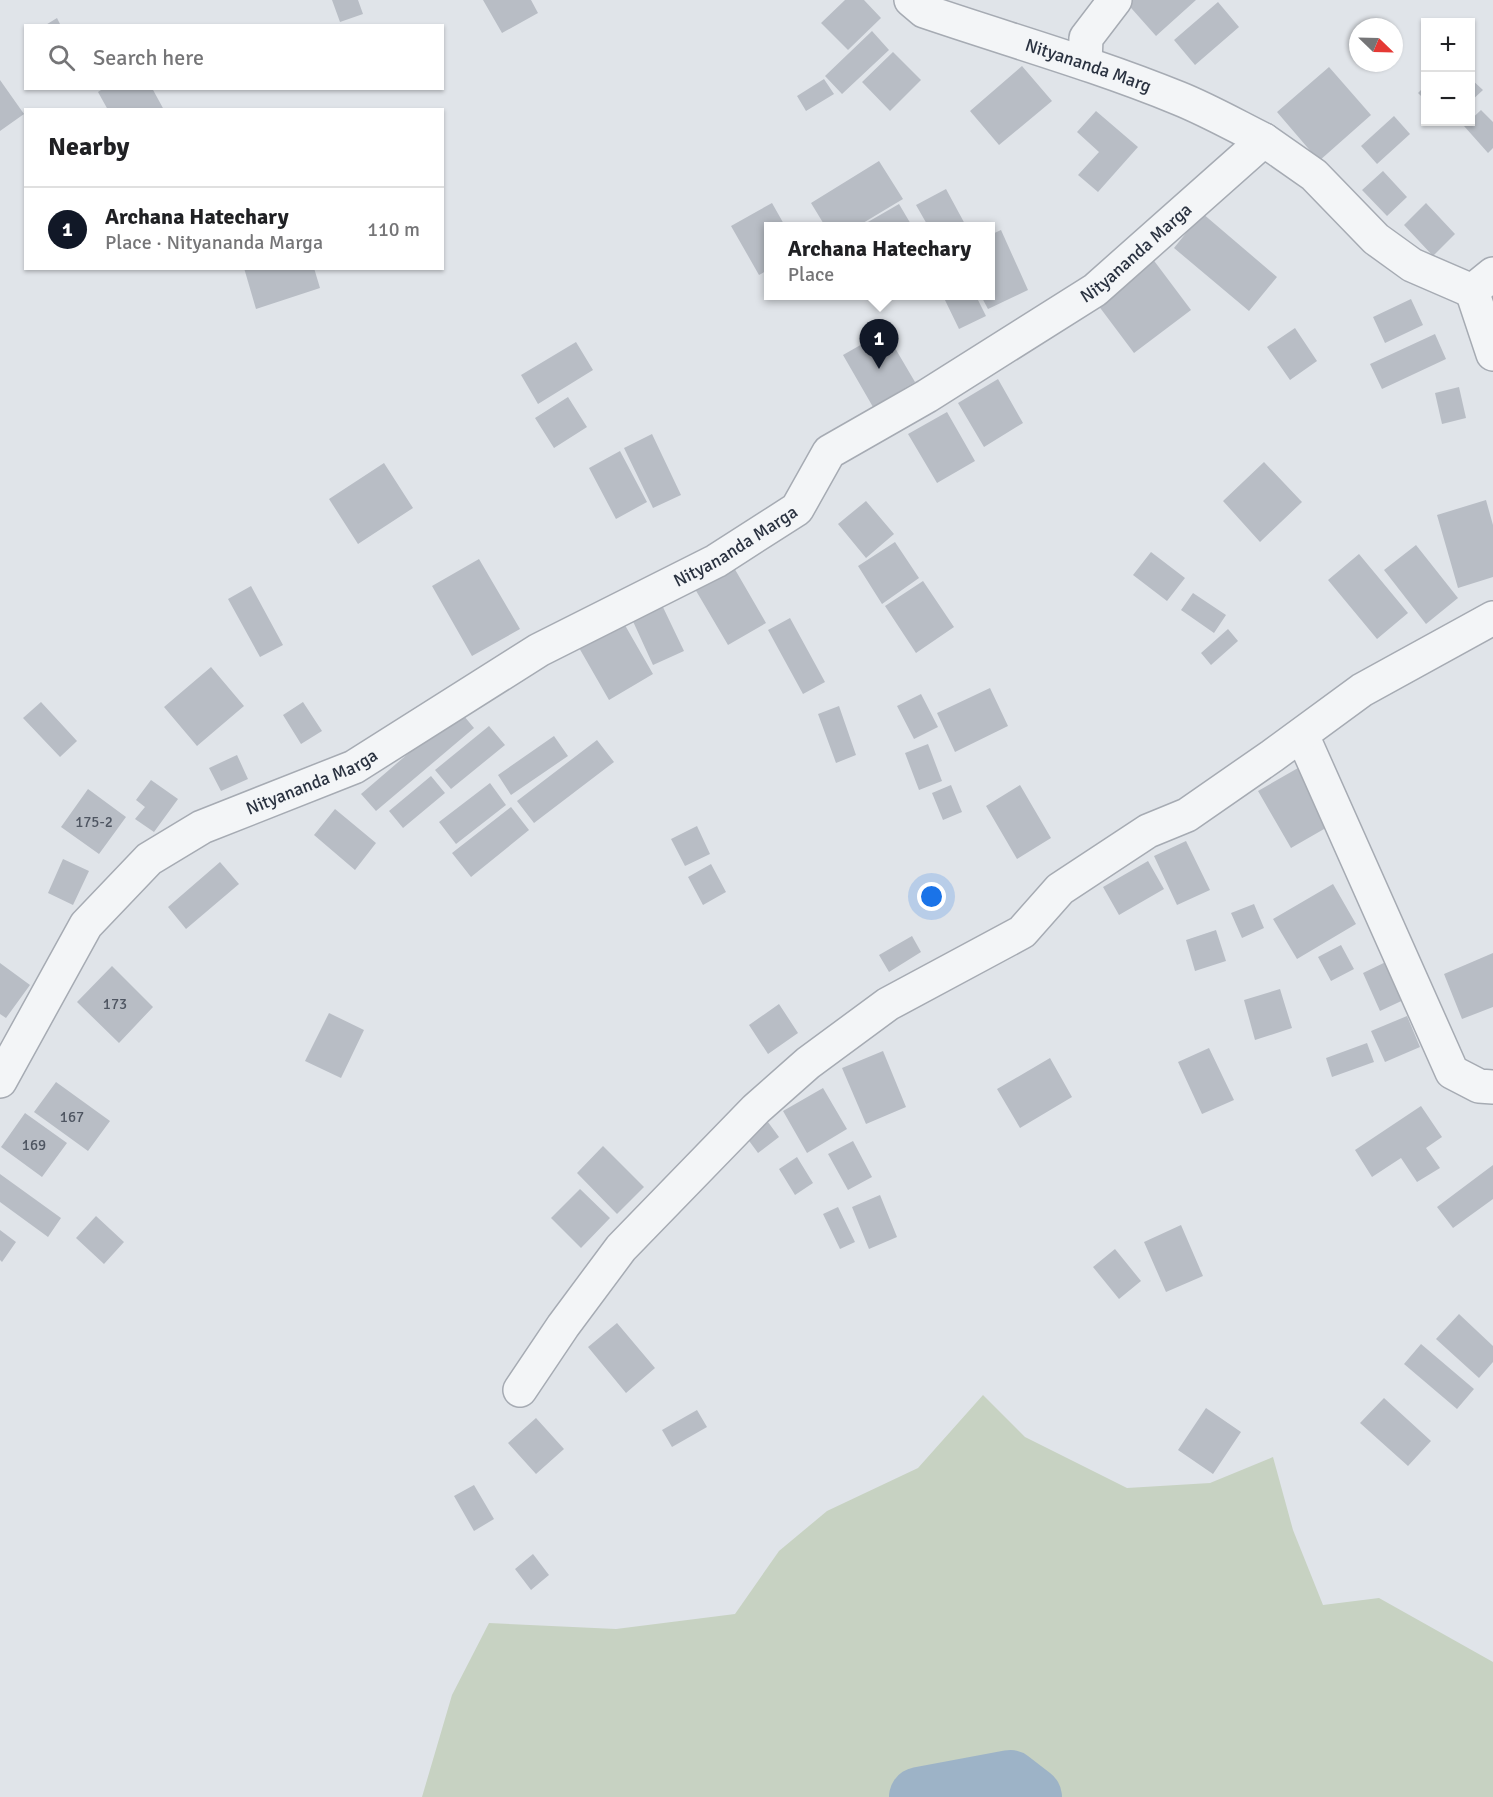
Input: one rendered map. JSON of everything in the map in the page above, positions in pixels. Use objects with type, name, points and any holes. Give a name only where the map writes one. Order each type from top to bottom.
[{"type":"street","name":"Nityananda Marg","points":[[911,0],[924,11],[1084,63],[1180,99],[1264,140]]},
{"type":"street","points":[[1084,63],[1086,38],[1115,0]]},
{"type":"street","points":[[1264,140],[1314,175],[1376,239],[1412,265],[1483,282],[1493,354]]},
{"type":"street","name":"Nityananda Marga","points":[[0,1081],[86,925],[149,859],[202,827],[354,767],[539,650],[716,561],[797,509],[829,452],[927,396],[1095,290],[1264,140]]},
{"type":"street","points":[[520,1390],[563,1326],[621,1248],[756,1109],[808,1063],[888,1005],[1022,932],[1060,889],[1148,831],[1187,815],[1362,690],[1493,618]]},
{"type":"street","points":[[1302,735],[1452,1072],[1479,1086],[1493,1087]]},
{"type":"green space","points":[[983,1395],[1025,1437],[1127,1488],[1210,1483],[1273,1457],[1293,1530],[1323,1605],[1379,1598],[1493,1662],[1493,1797],[422,1797],[452,1695],[489,1623],[616,1629],[735,1614],[779,1551],[827,1511],[918,1468]]},
{"type":"building","points":[[332,0],[358,0],[363,14],[340,22]]},
{"type":"building","points":[[483,0],[531,0],[538,13],[502,33]]},
{"type":"building","points":[[845,0],[864,0],[881,18],[848,50],[821,23]]},
{"type":"building","points":[[1124,0],[1196,0],[1156,36]]},
{"type":"building","points":[[1218,2],[1239,27],[1195,65],[1174,40]]},
{"type":"building","points":[[57,18],[60,24],[47,24]]},
{"type":"building","points":[[872,31],[889,50],[842,94],[825,76]]},
{"type":"building","points":[[893,52],[921,80],[890,111],[862,82]]},
{"type":"building","points":[[1022,66],[1052,101],[999,145],[970,111]]},
{"type":"building","points":[[1329,67],[1371,115],[1319,161],[1277,112]]},
{"type":"building","points":[[824,79],[834,94],[806,111],[797,96]]},
{"type":"building","points":[[0,80],[24,114],[0,131]]},
{"type":"building","points":[[1475,83],[1483,90],[1475,97]]},
{"type":"building","points":[[101,90],[153,90],[163,108],[107,108],[98,92]]},
{"type":"building","points":[[1481,110],[1493,122],[1493,148],[1488,153],[1464,126],[1475,126],[1475,116]]},
{"type":"building","points":[[1096,111],[1138,147],[1098,192],[1078,175],[1099,152],[1077,132]]},
{"type":"building","points":[[1394,116],[1410,134],[1377,164],[1361,146]]},
{"type":"building","points":[[879,161],[903,199],[865,222],[823,222],[811,203]]},
{"type":"building","points":[[1383,171],[1407,197],[1387,216],[1362,190]]},
{"type":"building","points":[[946,189],[964,222],[926,222],[916,205]]},
{"type":"building","points":[[772,203],[783,222],[764,222],[764,272],[759,275],[731,226]]},
{"type":"building","points":[[1426,203],[1455,234],[1433,256],[1404,225]]},
{"type":"building","points":[[899,204],[910,222],[868,222]]},
{"type":"building","points":[[1202,213],[1277,277],[1249,311],[1174,248]]},
{"type":"building","points":[[1001,230],[1028,290],[988,309],[983,300],[995,300],[995,233]]},
{"type":"building","points":[[1149,254],[1191,310],[1134,353],[1092,297]]},
{"type":"building","points":[[245,270],[315,270],[320,288],[256,309]]},
{"type":"building","points":[[1411,299],[1423,325],[1385,343],[1373,317]]},
{"type":"building","points":[[945,300],[978,300],[986,316],[959,329]]},
{"type":"building","points":[[1295,328],[1317,361],[1290,380],[1267,347]]},
{"type":"building","points":[[885,331],[915,382],[873,407],[843,355]]},
{"type":"building","points":[[1435,334],[1446,359],[1382,389],[1370,364]]},
{"type":"building","points":[[576,342],[593,370],[538,404],[521,375]]},
{"type":"building","points":[[998,379],[1023,423],[984,447],[958,403]]},
{"type":"building","points":[[1459,387],[1466,418],[1442,424],[1435,393]]},
{"type":"building","points":[[568,397],[587,427],[554,448],[535,418]]},
{"type":"building","points":[[947,412],[975,461],[937,483],[908,434]]},
{"type":"building","points":[[652,434],[681,495],[653,508],[624,448]]},
{"type":"building","points":[[620,451],[647,502],[616,519],[589,468]]},
{"type":"building","points":[[1264,462],[1302,502],[1260,542],[1223,501]]},
{"type":"building","points":[[384,463],[413,508],[358,544],[329,499]]},
{"type":"building","points":[[1486,500],[1493,525],[1493,577],[1458,588],[1437,515]]},
{"type":"building","points":[[866,501],[894,534],[866,558],[838,524]]},
{"type":"building","points":[[895,542],[919,578],[882,604],[858,566]]},
{"type":"building","points":[[1416,545],[1458,598],[1426,624],[1384,570]]},
{"type":"building","points":[[1151,552],[1185,578],[1167,601],[1133,575]]},
{"type":"building","points":[[1359,554],[1408,613],[1377,639],[1328,580]]},
{"type":"building","points":[[479,559],[520,629],[472,656],[432,586]]},
{"type":"building","points":[[733,566],[766,623],[728,645],[695,589]]},
{"type":"building","points":[[923,581],[954,627],[916,653],[885,606]]},
{"type":"building","points":[[251,586],[283,645],[260,657],[228,599]]},
{"type":"building","points":[[1193,593],[1226,615],[1214,633],[1181,610]]},
{"type":"building","points":[[661,603],[684,651],[653,665],[631,617]]},
{"type":"building","points":[[790,618],[825,682],[803,694],[768,630]]},
{"type":"building","points":[[622,620],[653,674],[609,700],[578,646]]},
{"type":"building","points":[[1228,629],[1238,641],[1211,665],[1201,653]]},
{"type":"building","points":[[211,667],[244,706],[197,746],[164,707]]},
{"type":"building","points":[[990,688],[1008,726],[955,752],[937,713]]},
{"type":"building","points":[[921,694],[938,727],[914,739],[897,706]]},
{"type":"building","points":[[41,702],[77,741],[60,757],[23,718]]},
{"type":"building","points":[[303,702],[322,731],[301,744],[283,715]]},
{"type":"building","points":[[839,706],[856,755],[836,763],[818,714]]},
{"type":"building","points":[[459,710],[474,728],[376,811],[361,794]]},
{"type":"building","points":[[489,726],[505,745],[451,789],[435,770]]},
{"type":"building","points":[[554,736],[568,756],[511,795],[498,775]]},
{"type":"building","points":[[597,740],[614,762],[534,823],[517,801]]},
{"type":"building","points":[[928,744],[942,781],[919,790],[905,753]]},
{"type":"building","points":[[237,755],[248,779],[221,791],[209,768]]},
{"type":"building","points":[[1298,768],[1331,825],[1291,848],[1258,791]]},
{"type":"building","points":[[431,776],[445,793],[403,828],[389,811]]},
{"type":"building","points":[[151,780],[178,799],[154,832],[135,819],[145,807],[136,800]]},
{"type":"building","points":[[490,783],[506,805],[456,844],[439,822]]},
{"type":"building","points":[[951,785],[962,812],[943,820],[932,793]]},
{"type":"building","points":[[1020,785],[1051,838],[1017,859],[986,806]]},
{"type":"building","points":[[88,789],[126,817],[99,854],[61,827]]},
{"type":"building","points":[[511,807],[529,830],[471,877],[452,853]]},
{"type":"building","points":[[335,809],[376,843],[355,870],[314,835]]},
{"type":"building","points":[[697,826],[710,854],[685,866],[671,839]]},
{"type":"building","points":[[1186,841],[1210,890],[1177,905],[1154,856]]},
{"type":"building","points":[[63,859],[89,871],[73,905],[48,893]]},
{"type":"building","points":[[1148,861],[1164,889],[1119,915],[1103,887]]},
{"type":"building","points":[[220,862],[239,884],[186,929],[168,907]]},
{"type":"building","points":[[711,864],[726,892],[703,905],[688,877]]},
{"type":"building","points":[[1333,884],[1356,924],[1297,959],[1273,919]]},
{"type":"building","points":[[1254,904],[1264,928],[1242,938],[1231,913]]},
{"type":"building","points":[[1216,930],[1226,961],[1195,971],[1186,940]]},
{"type":"building","points":[[912,936],[921,952],[889,972],[879,955]]},
{"type":"building","points":[[1341,945],[1354,969],[1331,981],[1318,957]]},
{"type":"building","points":[[1493,953],[1493,1007],[1462,1019],[1444,974]]},
{"type":"building","points":[[1394,958],[1412,996],[1380,1011],[1363,973]]},
{"type":"building","points":[[0,963],[30,985],[6,1018],[0,1014]]},
{"type":"building","points":[[112,966],[153,1007],[119,1043],[77,1002]]},
{"type":"building","points":[[1280,989],[1292,1028],[1255,1040],[1244,1000]]},
{"type":"building","points":[[779,1004],[798,1033],[768,1054],[749,1025]]},
{"type":"building","points":[[329,1013],[364,1030],[341,1078],[305,1061]]},
{"type":"building","points":[[1407,1016],[1420,1047],[1385,1062],[1371,1031]]},
{"type":"building","points":[[1367,1043],[1374,1062],[1332,1077],[1326,1058]]},
{"type":"building","points":[[1209,1048],[1234,1100],[1202,1114],[1178,1062]]},
{"type":"building","points":[[883,1051],[906,1107],[866,1124],[842,1068]]},
{"type":"building","points":[[1050,1058],[1072,1097],[1020,1128],[997,1089]]},
{"type":"building","points":[[56,1082],[110,1121],[88,1151],[34,1112]]},
{"type":"building","points":[[823,1088],[847,1129],[807,1153],[783,1111]]},
{"type":"building","points":[[1421,1106],[1442,1137],[1426,1148],[1440,1168],[1417,1182],[1401,1158],[1372,1177],[1355,1150]]},
{"type":"building","points":[[25,1113],[67,1143],[42,1177],[1,1147]]},
{"type":"building","points":[[765,1118],[779,1137],[758,1153],[744,1134]]},
{"type":"building","points":[[853,1141],[872,1177],[848,1190],[828,1154]]},
{"type":"building","points":[[603,1146],[644,1187],[617,1214],[577,1173]]},
{"type":"building","points":[[797,1157],[813,1183],[795,1195],[779,1169]]},
{"type":"building","points":[[1493,1165],[1493,1199],[1453,1228],[1437,1207]]},
{"type":"building","points":[[0,1174],[61,1218],[48,1237],[0,1202]]},
{"type":"building","points":[[580,1189],[610,1218],[581,1248],[551,1218]]},
{"type":"building","points":[[880,1195],[897,1237],[869,1249],[852,1207]]},
{"type":"building","points":[[838,1207],[855,1242],[840,1249],[823,1214]]},
{"type":"building","points":[[96,1216],[124,1242],[104,1264],[76,1238]]},
{"type":"building","points":[[1181,1225],[1203,1276],[1166,1292],[1144,1242]]},
{"type":"building","points":[[0,1230],[16,1242],[2,1262],[0,1260]]},
{"type":"building","points":[[1115,1249],[1141,1281],[1119,1299],[1093,1267]]},
{"type":"building","points":[[1459,1314],[1493,1346],[1493,1362],[1479,1378],[1436,1339]]},
{"type":"building","points":[[617,1323],[655,1368],[626,1393],[588,1347]]},
{"type":"building","points":[[1421,1344],[1474,1389],[1457,1409],[1404,1364]]},
{"type":"building","points":[[1384,1398],[1431,1441],[1408,1466],[1360,1423]]},
{"type":"building","points":[[1206,1408],[1241,1432],[1213,1474],[1178,1450]]},
{"type":"building","points":[[697,1410],[707,1427],[672,1447],[662,1430]]},
{"type":"building","points":[[536,1418],[564,1449],[536,1474],[508,1443]]},
{"type":"building","points":[[474,1485],[494,1519],[474,1531],[454,1496]]},
{"type":"building","points":[[533,1554],[549,1575],[531,1590],[515,1569]]},
{"type":"waterway","points":[[919,1797],[1010,1780],[1032,1797]]},
{"type":"place","name":"Archana Hatechary","points":[[879,369]]}]
